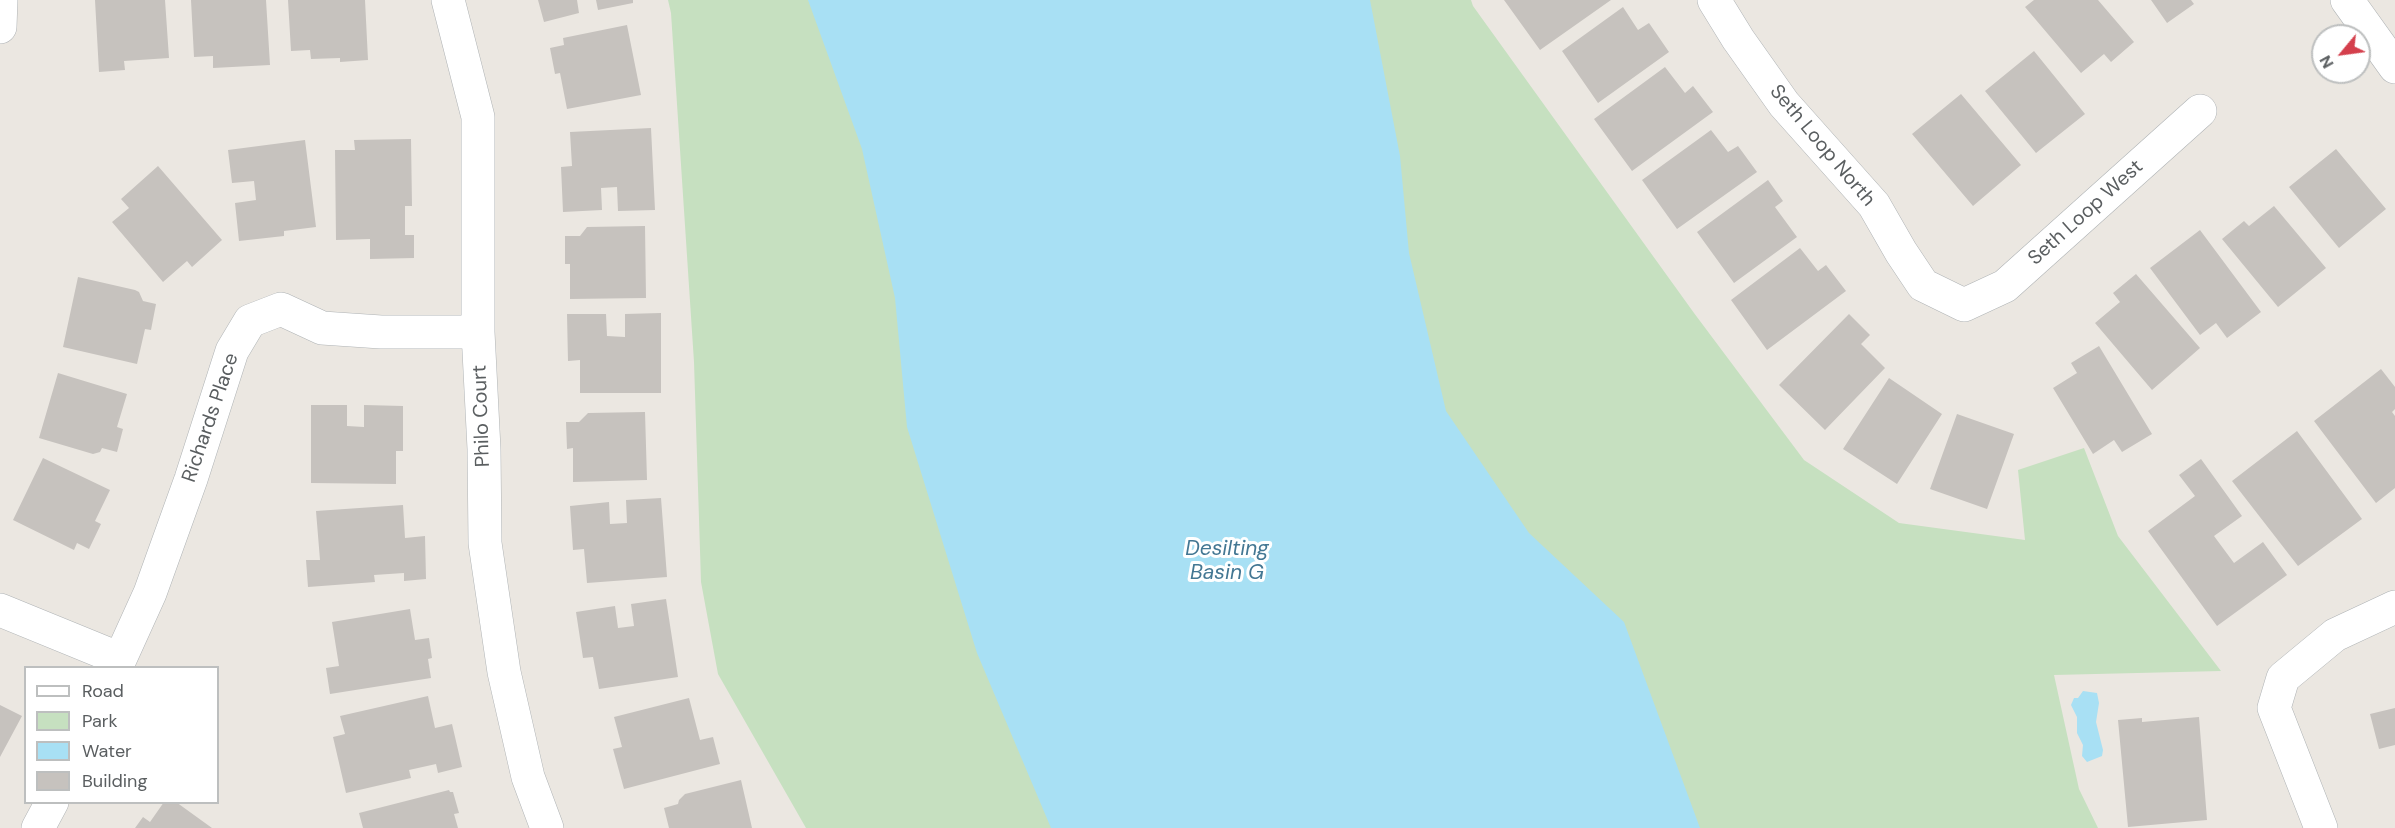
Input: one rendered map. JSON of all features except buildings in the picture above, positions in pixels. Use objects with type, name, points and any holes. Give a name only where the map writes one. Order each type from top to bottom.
[{"type":"street","points":[[0,27],[1,0]]},
{"type":"street","name":"Philo Court","points":[[448,0],[478,117],[478,332],[484,449],[485,543],[504,672],[528,777],[547,828]]},
{"type":"street","name":"Seth Loop North","points":[[1714,0],[1784,104],[1874,205],[1900,252],[1923,285],[1964,305]]},
{"type":"street","points":[[2347,0],[2395,67]]},
{"type":"street","name":"Seth Loop West","points":[[1964,305],[2005,286],[2200,111]]},
{"type":"street","name":"Richards Place","points":[[118,663],[150,593],[191,479],[232,351],[250,321],[281,309],[322,328],[381,332],[478,332]]},
{"type":"street","points":[[2321,828],[2274,708],[2283,678],[2335,635],[2395,607]]},
{"type":"street","points":[[0,610],[118,663]]},
{"type":"street","points":[[38,828],[51,804]]},
{"type":"green space","points":[[668,0],[1471,0],[1473,6],[1694,313],[1804,460],[1899,523],[2025,540],[2018,470],[2084,448],[2118,536],[2221,671],[2054,675],[2079,789],[2098,828],[806,828],[718,674],[701,582],[694,362],[671,13]]},
{"type":"water","name":"Desilting Basin G","points":[[808,0],[1370,0],[1400,156],[1409,253],[1446,411],[1529,533],[1624,622],[1700,828],[1051,828],[977,653],[907,427],[895,298],[862,149]]},
{"type":"water","points":[[2083,691],[2097,693],[2099,703],[2096,722],[2103,750],[2102,756],[2087,762],[2082,756],[2083,745],[2077,733],[2077,717],[2071,705],[2074,698],[2078,698]]}]
